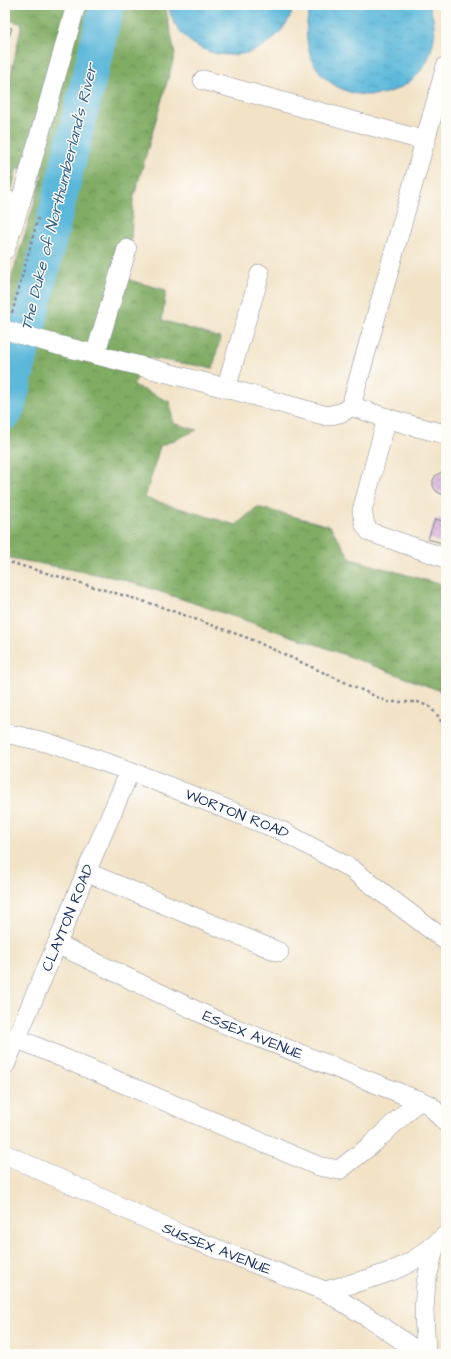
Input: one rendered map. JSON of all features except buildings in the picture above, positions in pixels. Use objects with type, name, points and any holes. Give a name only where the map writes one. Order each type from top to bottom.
[{"type":"street","points":[[5,250],[12,202],[76,5]]},
{"type":"street","points":[[5,330],[326,416],[343,412],[351,406],[446,66]]},
{"type":"street","points":[[203,80],[426,141]]},
{"type":"street","points":[[95,354],[126,249]]},
{"type":"street","points":[[226,388],[260,274]]},
{"type":"street","points":[[351,406],[423,429],[446,434]]},
{"type":"street","points":[[387,418],[362,511],[365,525],[370,532],[445,558]]},
{"type":"street","name":"WORTON ROAD","points":[[5,733],[45,742],[130,771],[282,831],[350,868],[446,941]]},
{"type":"street","name":"CLAYTON ROAD","points":[[5,1064],[130,771]]},
{"type":"street","points":[[86,872],[279,952]]},
{"type":"street","name":"ESSEX AVENUE","points":[[57,944],[222,1023],[430,1105],[446,1123]]},
{"type":"street","points":[[16,1038],[318,1166],[339,1170],[371,1145],[419,1100]]},
{"type":"street","name":"SUSSEX AVENUE","points":[[5,1154],[184,1236],[325,1291],[380,1325],[421,1354]]},
{"type":"street","points":[[325,1291],[378,1276],[402,1267],[440,1240]]},
{"type":"street","points":[[426,1354],[424,1310],[426,1282],[440,1240]]},
{"type":"path","points":[[5,561],[153,604],[241,635],[388,702],[418,702],[430,707],[440,717],[446,733]]},
{"type":"green space","points":[[5,5],[165,5],[175,54],[133,200],[129,280],[166,290],[162,320],[220,338],[213,368],[149,358],[133,385],[170,402],[173,423],[197,430],[160,446],[145,498],[236,525],[257,507],[330,526],[351,559],[446,586],[446,693],[321,646],[122,579],[5,557],[5,299],[43,175],[17,167],[11,192],[5,191],[5,101],[22,24],[5,18]]},
{"type":"water","points":[[168,5],[293,5],[288,21],[278,34],[264,46],[247,53],[230,55],[214,53],[198,47],[184,36],[174,22]]},
{"type":"water","points":[[312,5],[429,5],[434,21],[434,38],[428,58],[416,75],[401,87],[383,94],[364,95],[345,90],[328,81],[316,66],[308,46],[307,20]]},
{"type":"waterway","name":"The Duke of Northumberland's River","points":[[5,413],[9,403],[107,5]]}]
